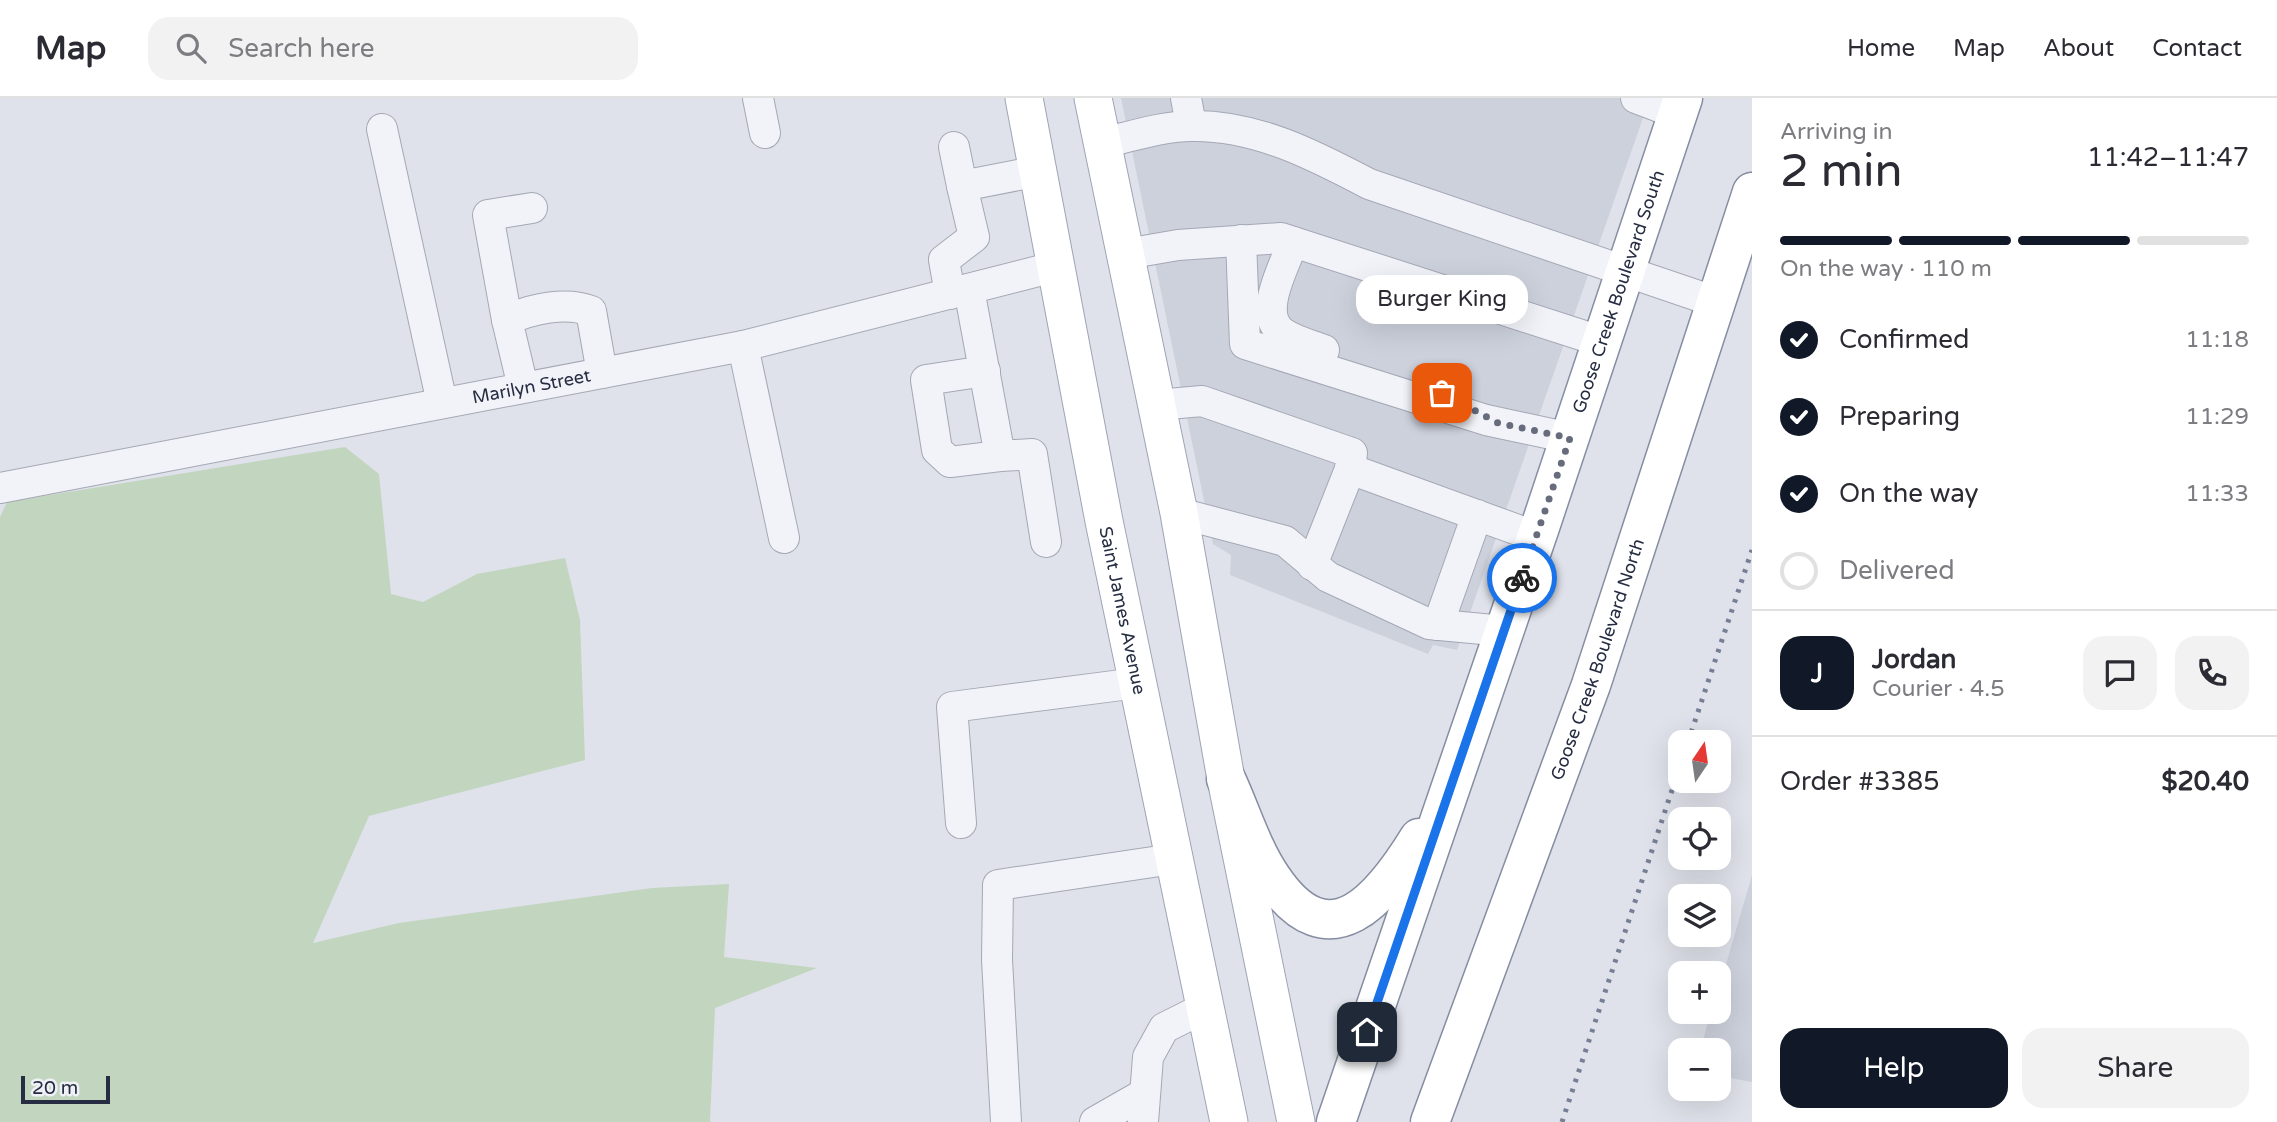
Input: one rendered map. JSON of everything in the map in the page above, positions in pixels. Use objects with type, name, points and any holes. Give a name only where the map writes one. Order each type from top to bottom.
[{"type":"highway","name":"Goose Creek Boulevard South","points":[[1336,1122],[1603,342],[1680,106]]},
{"type":"highway","name":"Goose Creek Boulevard North","points":[[1430,1122],[1591,685],[1752,192]]},
{"type":"highway","points":[[1226,779],[1270,876],[1294,905],[1315,916],[1344,919],[1366,908],[1397,874],[1451,785]]},
{"type":"main road","name":"Saint James Avenue","points":[[1024,98],[1137,683],[1229,1122]]},
{"type":"main road","points":[[1093,98],[1179,513],[1226,779],[1296,1122]]},
{"type":"street","points":[[758,98],[765,133]]},
{"type":"street","points":[[1636,98],[1680,106]]},
{"type":"street","points":[[1102,143],[1189,112],[1316,156],[1369,184],[1716,302]]},
{"type":"street","points":[[382,129],[442,403]]},
{"type":"street","points":[[954,147],[974,237],[944,260],[960,291],[985,371],[1000,456]]},
{"type":"street","points":[[962,186],[1039,171]]},
{"type":"street","points":[[523,387],[507,320],[488,215],[532,208]]},
{"type":"street","points":[[1126,254],[1178,245],[1281,238],[1603,342]]},
{"type":"street","points":[[1241,240],[1245,344],[1498,423],[1570,438]]},
{"type":"street","points":[[1293,242],[1271,307],[1273,320],[1282,333],[1442,393],[1498,423]]},
{"type":"street","name":"Marilyn Street","points":[[0,488],[743,346],[1058,267]]},
{"type":"street","points":[[507,320],[542,309],[578,306],[590,311],[602,373]]},
{"type":"street","points":[[743,346],[784,538]]},
{"type":"street","points":[[985,371],[926,380],[937,450],[950,462],[1032,454],[1046,542]]},
{"type":"street","points":[[1157,405],[1202,401],[1352,453],[1350,469],[1312,565]]},
{"type":"street","points":[[1350,469],[1536,537]]},
{"type":"street","points":[[1179,513],[1285,541],[1328,577],[1429,624],[1504,631]]},
{"type":"street","points":[[1438,625],[1477,515]]},
{"type":"street","points":[[961,823],[951,708],[1137,683]]},
{"type":"street","points":[[1006,1122],[997,960],[998,886],[1173,859]]},
{"type":"street","points":[[1096,1122],[1143,1108],[1148,1056],[1164,1028],[1204,1008]]},
{"type":"shaded area","points":[[1121,98],[1650,98],[1457,650],[1433,645],[1428,654],[1230,575],[1231,555],[1213,544]]},
{"type":"shaded area","points":[[1752,875],[1752,1082],[1731,1078],[1731,1038],[1703,1038],[1708,1024],[1731,1024],[1731,961],[1727,961]]},
{"type":"green space","points":[[345,447],[379,474],[391,594],[423,602],[477,574],[565,558],[580,620],[585,760],[369,816],[313,943],[399,923],[652,888],[729,884],[724,957],[817,968],[715,1008],[710,1122],[0,1122],[0,517],[7,502]]},
{"type":"railway","points":[[1692,730],[1752,550]]},
{"type":"railway","points":[[1562,1122],[1671,793]]},
{"type":"way so far","points":[[1442,393],[1498,423],[1570,438],[1522,578]]},
{"type":"place","name":"Burger King","points":[[1442,393]]},
{"type":"route","points":[[1367,1032],[1522,578]]}]
